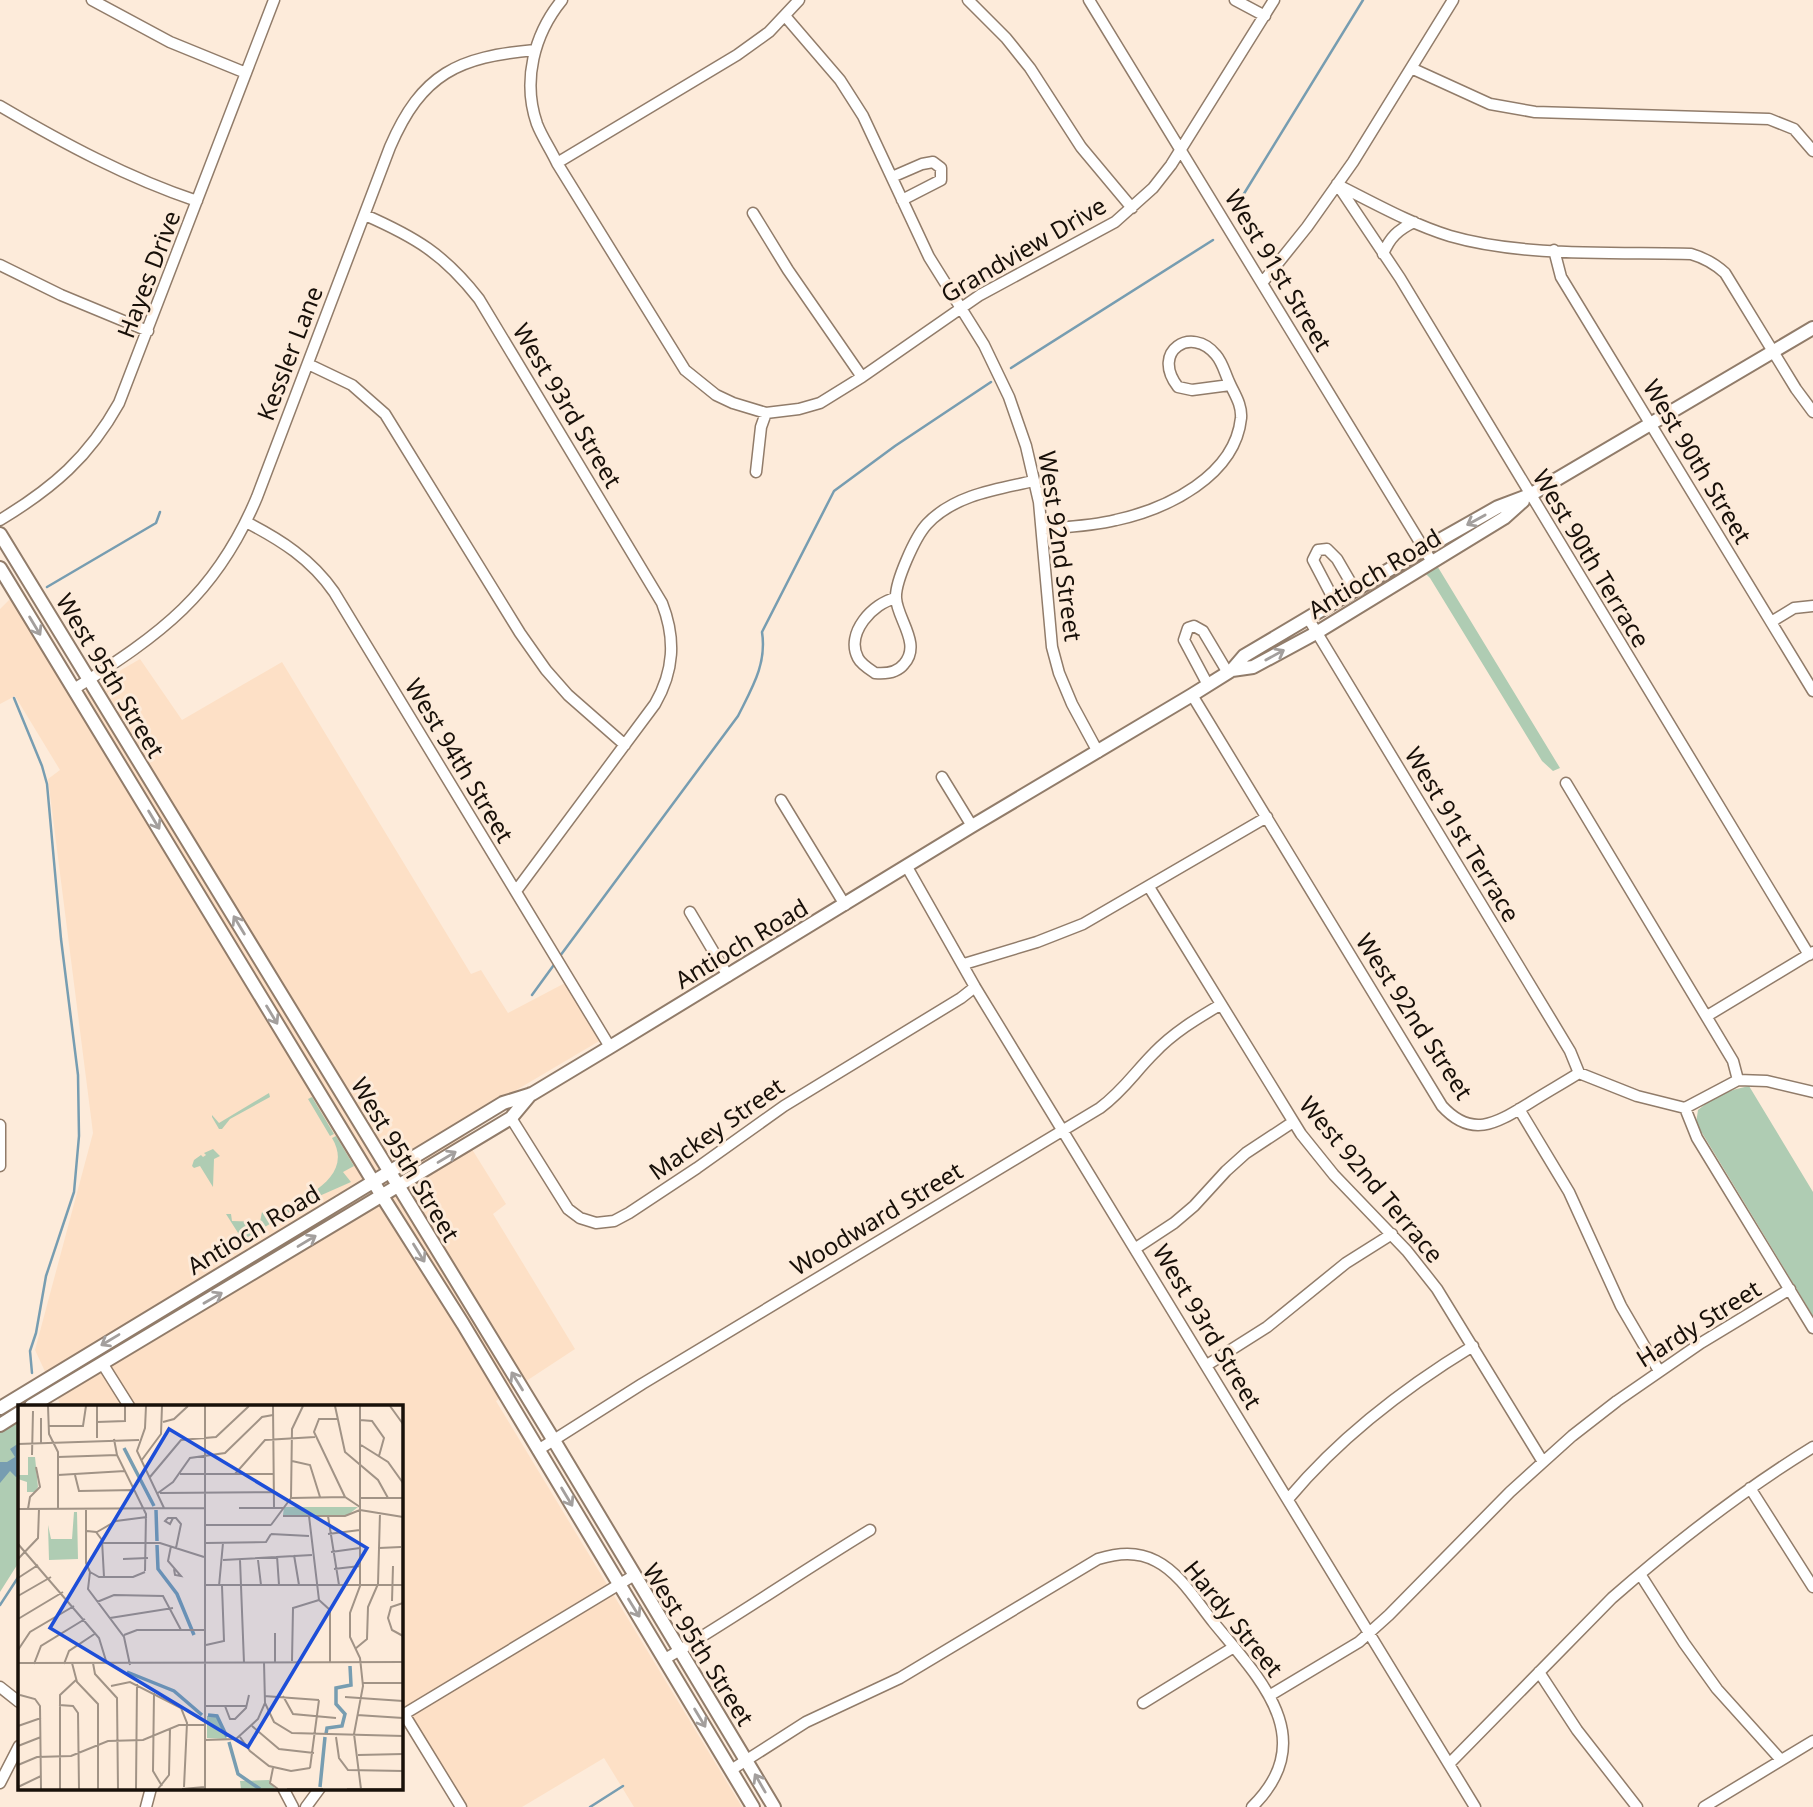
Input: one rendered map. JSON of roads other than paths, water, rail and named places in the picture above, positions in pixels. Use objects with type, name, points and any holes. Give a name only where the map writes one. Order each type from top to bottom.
[{"type":"main road","name":"Antioch Road","points":[[0,1408],[503,1103],[532,1094],[845,905],[1192,695],[1230,671],[1244,656],[1424,549],[1498,508],[1530,495],[1813,328]]},
{"type":"main road","name":"Antioch Road","points":[[1230,671],[1253,667],[1316,633],[1504,518],[1530,495]]},
{"type":"main road","name":"West 95th Street","points":[[0,534],[553,1439],[774,1807]]},
{"type":"main road","name":"West 95th Street","points":[[0,568],[382,1196],[463,1324],[753,1807]]},
{"type":"main road","name":"Antioch Road","points":[[33,1405],[511,1118],[532,1094]]},
{"type":"main road","points":[[0,1425],[18,1414]]},
{"type":"street","points":[[92,0],[170,42],[246,73]]},
{"type":"street","name":"Hayes Drive","points":[[0,520],[53,485],[90,448],[119,403],[274,0]]},
{"type":"street","points":[[562,0],[545,24],[530,81],[532,106],[538,127],[557,163],[685,369],[716,395],[766,413],[761,427],[756,472]]},
{"type":"street","points":[[557,163],[737,55],[769,32],[799,0]]},
{"type":"street","points":[[968,0],[1006,37],[1030,68],[1081,147],[1132,208]]},
{"type":"street","name":"West 91st Street","points":[[1089,0],[1432,562]]},
{"type":"street","points":[[1235,0],[1265,16]]},
{"type":"street","name":"Grandview Drive","points":[[766,413],[820,403],[862,377],[960,307],[1028,267],[1091,236],[1132,208],[1153,188],[1181,150],[1275,0]]},
{"type":"street","points":[[1262,283],[1337,184],[1453,0]]},
{"type":"street","name":"West 92nd Street","points":[[785,16],[816,50],[863,116],[929,257],[984,345],[1009,397],[1027,446],[1034,481],[1042,529],[1052,647],[1072,704],[1097,752]]},
{"type":"street","name":"Kessler Lane","points":[[74,689],[138,649],[190,604],[224,559],[246,522],[402,121],[425,90],[456,67],[498,53],[536,50]]},
{"type":"street","points":[[1411,68],[1490,104],[1524,110],[1769,120],[1794,129],[1813,152]]},
{"type":"street","points":[[0,106],[83,152],[158,187],[197,201]]},
{"type":"street","points":[[892,177],[933,162],[942,168],[941,180],[902,200]]},
{"type":"street","points":[[1337,184],[1426,228],[1475,242],[1511,248],[1691,254],[1702,257],[1725,273],[1813,412]]},
{"type":"street","name":"West 90th Terrace","points":[[1337,184],[1383,254],[1811,953]]},
{"type":"street","points":[[753,213],[788,270],[862,377]]},
{"type":"street","name":"West 93rd Street","points":[[365,215],[418,240],[440,256],[479,299],[662,603],[670,628],[671,665],[655,704],[625,745]]},
{"type":"street","points":[[1383,254],[1388,242],[1398,230],[1413,222]]},
{"type":"street","name":"West 90th Street","points":[[1554,250],[1561,276],[1813,691]]},
{"type":"street","points":[[0,265],[61,295],[148,331]]},
{"type":"street","points":[[1042,529],[1116,520],[1145,512],[1173,499],[1207,477],[1229,454],[1238,433],[1241,408],[1215,353],[1192,341],[1181,345],[1171,353],[1167,363],[1170,377],[1178,387],[1192,390],[1230,385]]},
{"type":"street","points":[[308,364],[352,385],[385,414],[520,633],[546,670],[568,695],[625,745],[516,891]]},
{"type":"street","points":[[896,598],[885,600],[857,629],[855,644],[858,659],[875,673],[892,673],[900,669],[911,653],[910,641],[896,598],[907,556],[917,537],[940,512],[979,494],[1034,481]]},
{"type":"street","name":"West 94th Street","points":[[246,522],[286,544],[308,560],[324,578],[610,1047]]},
{"type":"street","name":"Antioch Road","points":[[1335,603],[1313,560],[1318,550],[1327,548],[1337,559],[1355,590]]},
{"type":"street","points":[[1771,622],[1794,608],[1813,606]]},
{"type":"street","name":"West 91st Terrace","points":[[1308,618],[1570,1051],[1579,1073]]},
{"type":"street","points":[[1208,685],[1184,640],[1188,628],[1194,626],[1203,631],[1230,671]]},
{"type":"street","name":"West 92nd Street","points":[[1192,695],[1442,1106],[1461,1122],[1477,1126],[1500,1121],[1519,1109]]},
{"type":"street","points":[[942,777],[972,826]]},
{"type":"street","points":[[1566,783],[1707,1016],[1733,1061],[1738,1080]]},
{"type":"street","points":[[781,800],[845,905]]},
{"type":"street","points":[[964,964],[1059,934],[1103,914],[1267,817]]},
{"type":"street","name":"West 93rd Street","points":[[906,867],[975,987],[1475,1807]]},
{"type":"street","name":"West 92nd Terrace","points":[[1149,887],[1293,1122],[1334,1175],[1392,1234],[1437,1289],[1543,1462]]},
{"type":"street","points":[[690,912],[727,976]]},
{"type":"street","points":[[1707,1016],[1811,953]]},
{"type":"street","name":"Mackey Street","points":[[511,1118],[568,1209],[580,1218],[596,1223],[614,1221],[697,1168],[784,1106],[975,987]]},
{"type":"street","name":"Woodward Street","points":[[538,1450],[1113,1098],[1172,1035],[1220,1005]]},
{"type":"street","points":[[1659,1371],[1622,1306],[1569,1192],[1519,1109],[1579,1073],[1637,1096],[1685,1108],[1738,1080],[1767,1081],[1813,1092]]},
{"type":"street","points":[[1685,1108],[1698,1138],[1813,1328]]},
{"type":"street","points":[[1136,1248],[1194,1206],[1246,1153],[1293,1122]]},
{"type":"street","points":[[0,1125],[0,1166]]},
{"type":"street","points":[[1207,1365],[1267,1327],[1346,1262],[1392,1234]]},
{"type":"street","name":"Hardy Street","points":[[731,1770],[806,1722],[900,1678],[1069,1575],[1098,1559],[1112,1555],[1130,1553],[1145,1556],[1176,1576],[1256,1674],[1269,1696],[1359,1642],[1572,1436],[1659,1371],[1790,1289]]},
{"type":"street","points":[[1289,1498],[1340,1444],[1392,1399],[1473,1346]]},
{"type":"street","points":[[102,1363],[128,1405]]},
{"type":"street","points":[[1449,1764],[1612,1598],[1714,1513],[1813,1447]]},
{"type":"street","points":[[1750,1488],[1813,1587]]},
{"type":"street","points":[[664,1659],[870,1530]]},
{"type":"street","points":[[1640,1574],[1717,1689],[1781,1760]]},
{"type":"street","points":[[461,1807],[403,1715],[633,1576]]},
{"type":"street","points":[[1143,1703],[1234,1647]]},
{"type":"street","points":[[1539,1672],[1577,1730],[1637,1807]]},
{"type":"street","points":[[0,1687],[18,1701]]},
{"type":"street","points":[[1252,1807],[1269,1786],[1281,1754],[1283,1737],[1279,1712],[1269,1696]]},
{"type":"street","points":[[1704,1807],[1813,1741]]},
{"type":"street","points":[[0,1783],[18,1748]]},
{"type":"street","points":[[146,1807],[150,1790]]},
{"type":"street","points":[[284,1790],[293,1807]]},
{"type":"street","points":[[306,1807],[319,1790]]},
{"type":"water","points":[[18,1444],[18,1476],[10,1471],[0,1483],[0,1462],[7,1462],[15,1457],[10,1449]]},
{"type":"waterway","points":[[1237,205],[1363,0]]},
{"type":"waterway","points":[[1011,368],[1213,240]]},
{"type":"waterway","points":[[560,956],[738,716],[760,665],[762,632],[834,491],[895,446],[991,382]]},
{"type":"waterway","points":[[47,587],[156,523],[160,512]]},
{"type":"waterway","points":[[14,698],[47,784],[61,939],[78,1075],[79,1136],[74,1192],[46,1276],[36,1333],[30,1351],[32,1373]]},
{"type":"waterway","points":[[532,995],[556,962]]},
{"type":"waterway","points":[[0,1605],[18,1578]]},
{"type":"waterway","points":[[590,1807],[623,1786]]}]
